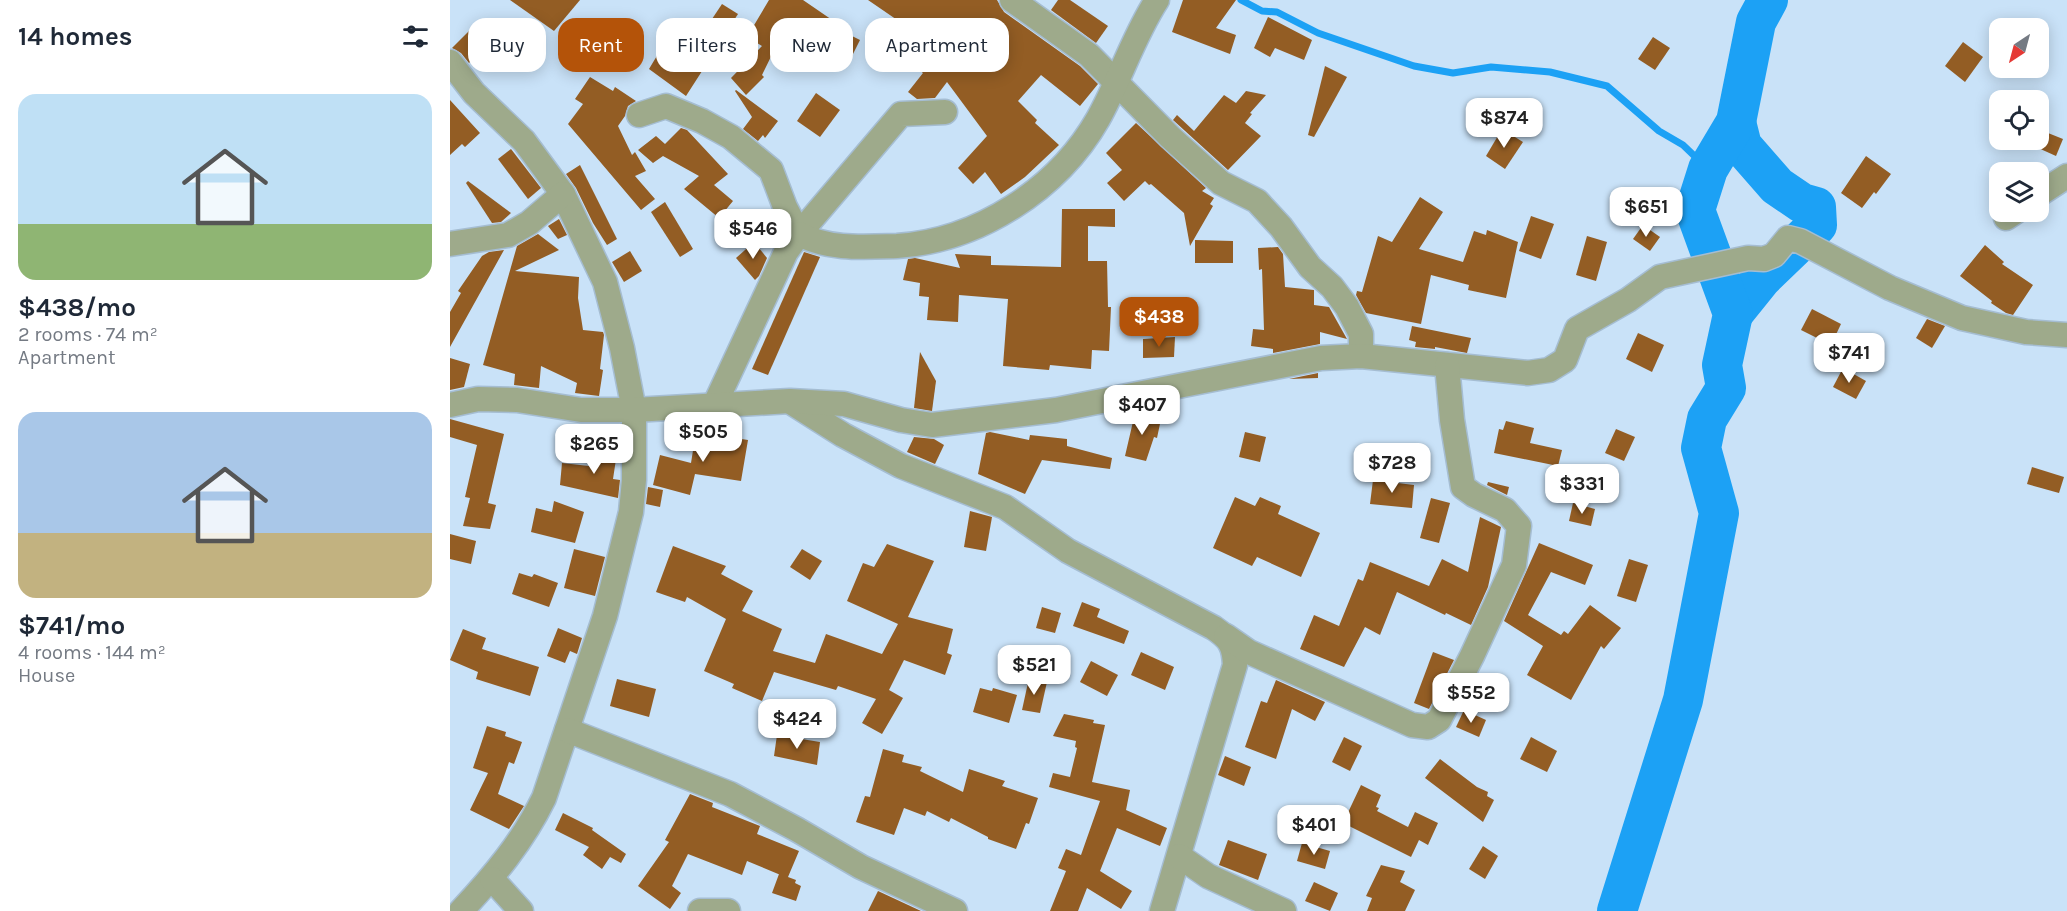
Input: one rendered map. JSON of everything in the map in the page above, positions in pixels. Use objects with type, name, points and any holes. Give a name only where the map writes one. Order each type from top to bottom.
[{"type":"street","points":[[1012,0],[1089,55],[1170,137],[1221,183],[1257,201],[1281,227],[1310,267],[1332,287],[1347,307],[1361,334],[1361,357]]},
{"type":"street","points":[[639,115],[666,106],[702,121],[731,137],[771,170],[785,207],[799,234],[811,241],[865,247],[907,245],[941,239],[971,230],[999,216],[1030,195],[1073,153],[1097,121],[1157,0]]},
{"type":"street","points":[[450,62],[474,93],[524,141],[563,194],[605,282],[622,348],[634,410],[634,480],[631,512],[605,616],[544,798],[534,819],[492,879],[461,911]]},
{"type":"street","points":[[715,404],[786,252],[799,234],[901,114],[945,112]]},
{"type":"street","points":[[2049,188],[2067,176]]},
{"type":"street","points":[[450,244],[508,235],[529,223],[563,194]]},
{"type":"street","points":[[450,405],[488,399],[517,400],[581,410],[634,410],[790,401],[844,404],[902,420],[932,424],[1056,410],[1321,358],[1361,357],[1528,373],[1549,370],[1565,360],[1577,328],[1628,300],[1660,277],[1748,258],[1764,259],[1774,255],[1788,238],[1800,241],[1890,288],[1962,318],[2026,332],[2067,335]]},
{"type":"street","points":[[790,401],[843,435],[902,466],[1005,507],[1068,551],[1214,628],[1249,652],[1412,725],[1428,727],[1439,720],[1472,656],[1514,565],[1519,526],[1505,510],[1463,487],[1452,420],[1447,365]]},
{"type":"street","points":[[1162,911],[1235,664],[1234,649],[1226,636]]},
{"type":"street","points":[[567,730],[730,794],[813,838],[861,867],[955,911]]},
{"type":"street","points":[[1179,856],[1208,876],[1284,911]]},
{"type":"street","points":[[492,879],[521,911]]},
{"type":"street","points":[[700,911],[728,911]]},
{"type":"building","points":[[510,0],[580,0],[565,18],[558,18],[558,26],[554,31],[546,25],[546,18],[536,18]]},
{"type":"building","points":[[769,0],[803,0],[829,18],[770,18],[770,59],[762,75],[764,77],[746,95],[731,78],[737,72],[758,72],[758,50],[762,46],[758,44],[758,18]]},
{"type":"building","points":[[868,0],[997,0],[1004,12],[1080,66],[1098,84],[1080,106],[1041,75],[1018,101],[1037,120],[1035,123],[1059,145],[1025,177],[1001,194],[985,172],[973,184],[958,168],[987,136],[947,82],[935,98],[917,99],[908,92],[922,72],[1009,72],[1009,18],[894,18]]},
{"type":"building","points":[[1058,0],[1070,0],[1108,26],[1096,43],[1051,10]]},
{"type":"building","points":[[1183,0],[1236,0],[1216,28],[1236,35],[1230,54],[1172,32]]},
{"type":"building","points":[[722,4],[738,14],[735,18],[713,18]]},
{"type":"building","points":[[1268,17],[1312,40],[1304,60],[1275,48],[1270,57],[1254,48]]},
{"type":"building","points":[[468,32],[468,62],[461,53],[452,48]]},
{"type":"building","points":[[853,36],[860,40],[853,54]]},
{"type":"building","points":[[1653,37],[1670,48],[1655,70],[1638,59]]},
{"type":"building","points":[[1963,42],[1983,57],[1965,82],[1945,66]]},
{"type":"building","points":[[656,57],[656,72],[701,72],[686,96],[649,69]]},
{"type":"building","points":[[1325,66],[1347,77],[1314,137],[1308,135]]},
{"type":"building","points":[[590,77],[613,91],[615,87],[636,101],[628,106],[618,126],[632,155],[635,152],[646,171],[635,176],[655,199],[641,210],[568,124],[583,104],[575,99]]},
{"type":"building","points":[[736,90],[778,121],[765,138],[763,135],[758,141],[743,129],[752,117]]},
{"type":"building","points":[[1246,91],[1266,95],[1250,113],[1252,114],[1245,123],[1261,136],[1228,170],[1173,120],[1177,115],[1194,131],[1224,95],[1236,103]]},
{"type":"building","points":[[816,93],[840,110],[820,137],[797,121]]},
{"type":"building","points":[[450,100],[480,133],[465,147],[462,144],[450,155]]},
{"type":"building","points":[[1136,123],[1206,188],[1202,191],[1214,198],[1210,204],[1213,206],[1190,246],[1184,213],[1151,184],[1145,181],[1124,201],[1107,183],[1122,170],[1106,153]]},
{"type":"building","points":[[681,128],[687,130],[728,174],[714,185],[733,201],[719,218],[684,189],[699,176],[663,156],[653,163],[638,150],[656,136],[665,144]]},
{"type":"building","points":[[1502,129],[1523,142],[1505,169],[1486,156]]},
{"type":"building","points":[[2049,133],[2063,139],[2056,156],[2043,150],[2049,150]]},
{"type":"building","points":[[511,149],[541,188],[528,199],[498,159]]},
{"type":"building","points":[[1866,156],[1891,174],[1862,208],[1841,193]]},
{"type":"building","points":[[580,165],[617,239],[607,245],[566,174]]},
{"type":"building","points":[[468,181],[511,213],[501,222],[492,223],[466,183]]},
{"type":"building","points":[[1420,197],[1443,212],[1419,249],[1463,262],[1474,231],[1486,235],[1487,230],[1518,242],[1506,298],[1468,290],[1469,285],[1431,275],[1421,324],[1366,313],[1356,295],[1357,291],[1362,292],[1378,236],[1392,242]]},
{"type":"building","points":[[665,202],[693,249],[680,257],[651,212]]},
{"type":"building","points":[[1062,209],[1115,209],[1115,227],[1088,226],[1088,261],[1107,261],[1108,307],[1111,307],[1109,351],[1092,350],[1091,369],[1050,365],[1049,370],[1003,366],[1008,299],[959,295],[958,322],[927,320],[929,297],[919,296],[920,283],[903,280],[908,259],[915,258],[960,268],[955,254],[991,256],[991,265],[1061,267]]},
{"type":"building","points":[[1531,216],[1554,224],[1541,259],[1519,251]]},
{"type":"building","points":[[559,219],[567,235],[558,239],[548,226]]},
{"type":"building","points":[[1643,225],[1660,237],[1650,251],[1633,239]]},
{"type":"building","points":[[538,234],[559,250],[515,271],[579,277],[578,298],[583,330],[603,332],[604,335],[600,369],[603,370],[599,396],[575,393],[577,383],[541,366],[539,388],[514,385],[515,374],[483,365],[517,246]]},
{"type":"building","points":[[1587,236],[1607,242],[1596,281],[1576,275]]},
{"type":"building","points":[[1195,240],[1233,241],[1233,263],[1195,263]]},
{"type":"building","points":[[754,242],[767,258],[755,280],[736,258]]},
{"type":"building","points":[[1985,245],[2004,262],[2002,264],[2033,285],[2013,315],[1991,303],[1992,301],[1960,276]]},
{"type":"building","points":[[1278,247],[1283,254],[1285,287],[1314,290],[1314,305],[1329,307],[1347,339],[1320,332],[1320,344],[1273,353],[1273,349],[1251,346],[1253,329],[1264,330],[1262,269],[1259,270],[1258,248]]},
{"type":"building","points":[[504,250],[450,347],[450,312],[461,293],[458,291],[482,256],[489,252]]},
{"type":"building","points":[[630,251],[642,271],[624,282],[612,262]]},
{"type":"building","points":[[804,252],[820,257],[768,375],[752,369]]},
{"type":"building","points":[[1160,302],[1182,303],[1181,321],[1159,320]]},
{"type":"building","points":[[1812,309],[1841,324],[1831,345],[1801,330]]},
{"type":"building","points":[[1927,319],[1945,326],[1932,348],[1916,338]]},
{"type":"building","points":[[1412,326],[1471,338],[1467,353],[1435,347],[1435,349],[1415,347],[1416,342],[1409,340]]},
{"type":"building","points":[[1638,333],[1664,345],[1652,372],[1626,359]]},
{"type":"building","points":[[1175,337],[1174,357],[1143,358],[1143,339]]},
{"type":"building","points":[[920,352],[936,381],[932,411],[914,408]]},
{"type":"building","points":[[450,358],[470,364],[464,387],[450,390]]},
{"type":"building","points":[[1843,368],[1866,381],[1856,399],[1833,387]]},
{"type":"building","points":[[1318,373],[1318,378],[1289,379]]},
{"type":"building","points":[[1135,413],[1161,419],[1157,438],[1154,437],[1146,461],[1125,456]]},
{"type":"building","points":[[450,419],[504,434],[488,503],[496,505],[490,529],[463,526],[470,498],[465,497],[477,445],[450,437]]},
{"type":"building","points":[[1506,421],[1534,428],[1530,443],[1562,450],[1558,466],[1494,453],[1499,429],[1503,430]]},
{"type":"building","points":[[1616,429],[1635,437],[1624,461],[1605,453]]},
{"type":"building","points":[[696,432],[748,440],[741,481],[695,474],[690,495],[653,485],[660,455],[691,463]]},
{"type":"building","points":[[1245,432],[1266,437],[1260,462],[1239,457]]},
{"type":"building","points":[[986,433],[1029,440],[1030,435],[1067,439],[1067,446],[1112,458],[1110,469],[1042,460],[1025,494],[978,474]]},
{"type":"building","points":[[914,437],[934,439],[944,445],[935,464],[907,452]]},
{"type":"building","points":[[602,444],[618,446],[613,479],[620,480],[618,498],[560,485],[562,463],[598,467]]},
{"type":"building","points":[[2032,467],[2064,477],[2059,493],[2027,484]]},
{"type":"building","points":[[1373,480],[1414,485],[1412,508],[1370,504]]},
{"type":"building","points":[[1488,482],[1509,487],[1507,495],[1487,485]]},
{"type":"building","points":[[648,487],[663,490],[660,507],[646,504]]},
{"type":"building","points":[[1235,497],[1255,506],[1260,497],[1281,506],[1278,514],[1320,533],[1301,577],[1257,557],[1252,566],[1213,548]]},
{"type":"building","points":[[1431,498],[1450,503],[1439,543],[1420,538]]},
{"type":"building","points":[[554,501],[584,512],[575,543],[531,532],[536,508],[552,512]]},
{"type":"building","points":[[1573,503],[1595,509],[1591,526],[1569,521]]},
{"type":"building","points":[[970,511],[992,517],[986,551],[964,547]]},
{"type":"building","points":[[1480,517],[1501,527],[1488,587],[1471,625],[1397,592],[1380,635],[1365,627],[1344,667],[1300,649],[1314,615],[1339,626],[1358,579],[1363,581],[1370,562],[1429,586],[1442,559],[1468,572]]},
{"type":"building","points":[[450,534],[476,541],[471,564],[450,559]]},
{"type":"building","points":[[1539,543],[1593,565],[1585,585],[1551,572],[1528,615],[1561,635],[1564,631],[1568,634],[1590,605],[1621,628],[1604,649],[1601,646],[1571,700],[1527,675],[1543,646],[1504,621]]},
{"type":"building","points":[[887,544],[934,561],[908,617],[953,629],[947,653],[952,655],[945,675],[904,660],[889,690],[903,698],[882,734],[862,723],[876,699],[838,686],[836,690],[774,672],[762,701],[732,688],[734,684],[704,671],[726,619],[687,597],[685,602],[656,592],[673,546],[726,566],[721,574],[753,591],[742,611],[782,629],[773,651],[815,663],[826,634],[882,654],[898,624],[847,601],[863,563],[874,567]]},
{"type":"building","points":[[574,549],[605,557],[595,596],[564,588]]},
{"type":"building","points":[[802,549],[822,561],[810,580],[790,567]]},
{"type":"building","points":[[1629,559],[1648,565],[1636,602],[1617,596]]},
{"type":"building","points":[[519,573],[532,577],[534,574],[558,583],[549,607],[512,594]]},
{"type":"building","points":[[1082,602],[1100,609],[1097,617],[1129,631],[1124,644],[1073,626]]},
{"type":"building","points":[[1042,607],[1061,613],[1055,633],[1036,628]]},
{"type":"building","points":[[558,628],[582,638],[577,654],[570,651],[565,663],[547,656]]},
{"type":"building","points":[[463,629],[486,638],[482,649],[539,667],[530,696],[476,679],[478,672],[450,660]]},
{"type":"building","points":[[1141,652],[1174,667],[1165,690],[1131,675]]},
{"type":"building","points":[[1433,652],[1454,660],[1429,709],[1414,703]]},
{"type":"building","points":[[1091,661],[1118,675],[1107,696],[1080,682]]},
{"type":"building","points":[[1029,678],[1047,682],[1040,713],[1022,710]]},
{"type":"building","points":[[617,679],[656,689],[649,717],[610,706]]},
{"type":"building","points":[[1276,680],[1325,702],[1315,721],[1292,709],[1276,759],[1245,747],[1261,701],[1267,703]]},
{"type":"building","points":[[980,688],[992,691],[993,688],[1017,695],[1009,723],[973,712]]},
{"type":"building","points":[[1464,710],[1486,720],[1479,737],[1456,727]]},
{"type":"building","points":[[1064,714],[1094,720],[1093,723],[1105,725],[1092,782],[1130,790],[1126,810],[1167,828],[1160,846],[1117,828],[1100,871],[1132,891],[1121,909],[1087,888],[1078,911],[1050,911],[1066,871],[1058,868],[1066,849],[1081,855],[1100,801],[1049,787],[1053,773],[1070,777],[1077,748],[1075,747],[1076,741],[1053,736]]},
{"type":"building","points":[[487,726],[506,732],[505,736],[522,742],[514,764],[509,762],[498,794],[524,806],[509,829],[470,810],[488,773],[473,768]]},
{"type":"building","points":[[777,735],[820,742],[817,765],[774,756]]},
{"type":"building","points":[[1344,737],[1362,746],[1350,771],[1332,762]]},
{"type":"building","points":[[1531,737],[1557,751],[1547,772],[1520,759]]},
{"type":"building","points":[[883,749],[904,755],[902,762],[922,767],[920,771],[963,792],[969,769],[1005,781],[1002,786],[1038,798],[1029,824],[1026,823],[1016,849],[988,839],[951,818],[949,822],[927,811],[925,816],[904,808],[894,835],[856,822],[865,796],[870,797]]},
{"type":"building","points":[[1225,756],[1251,767],[1244,786],[1218,775]]},
{"type":"building","points":[[1440,759],[1477,787],[1488,792],[1487,796],[1494,800],[1483,822],[1425,778]]},
{"type":"building","points":[[1361,785],[1381,795],[1376,807],[1379,808],[1377,811],[1408,827],[1415,812],[1438,823],[1428,845],[1419,840],[1411,857],[1343,823]]},
{"type":"building","points":[[690,794],[713,803],[712,807],[760,826],[757,834],[799,851],[788,877],[796,880],[795,883],[801,886],[796,901],[772,893],[779,874],[747,861],[742,875],[688,854],[672,886],[681,893],[670,909],[638,886],[669,842],[665,840]]},
{"type":"building","points":[[563,813],[593,828],[592,830],[626,854],[621,863],[610,857],[602,869],[583,855],[589,847],[555,830]]},
{"type":"building","points":[[1228,840],[1267,854],[1258,880],[1219,865]]},
{"type":"building","points":[[1302,843],[1330,851],[1325,869],[1297,861]]},
{"type":"building","points":[[1483,846],[1498,856],[1485,879],[1469,869]]},
{"type":"building","points":[[1381,865],[1405,871],[1400,882],[1415,890],[1405,911],[1367,911],[1372,898],[1366,896]]},
{"type":"building","points":[[1314,882],[1338,893],[1330,911],[1305,901]]},
{"type":"building","points":[[878,891],[921,911],[868,911]]},
{"type":"waterway","points":[[1241,0],[1262,11],[1277,12],[1318,33],[1414,66],[1453,73],[1491,67],[1550,72],[1607,86],[1659,131],[1683,145],[1708,169]]},
{"type":"waterway","points":[[1617,911],[1683,700],[1719,513],[1701,448],[1707,419],[1726,388],[1722,365],[1733,314],[1695,210],[1708,169],[1736,122],[1756,22],[1768,0]]},
{"type":"waterway","points":[[1733,314],[1762,278],[1817,225],[1816,207],[1802,203],[1777,186],[1742,146],[1736,122]]}]
